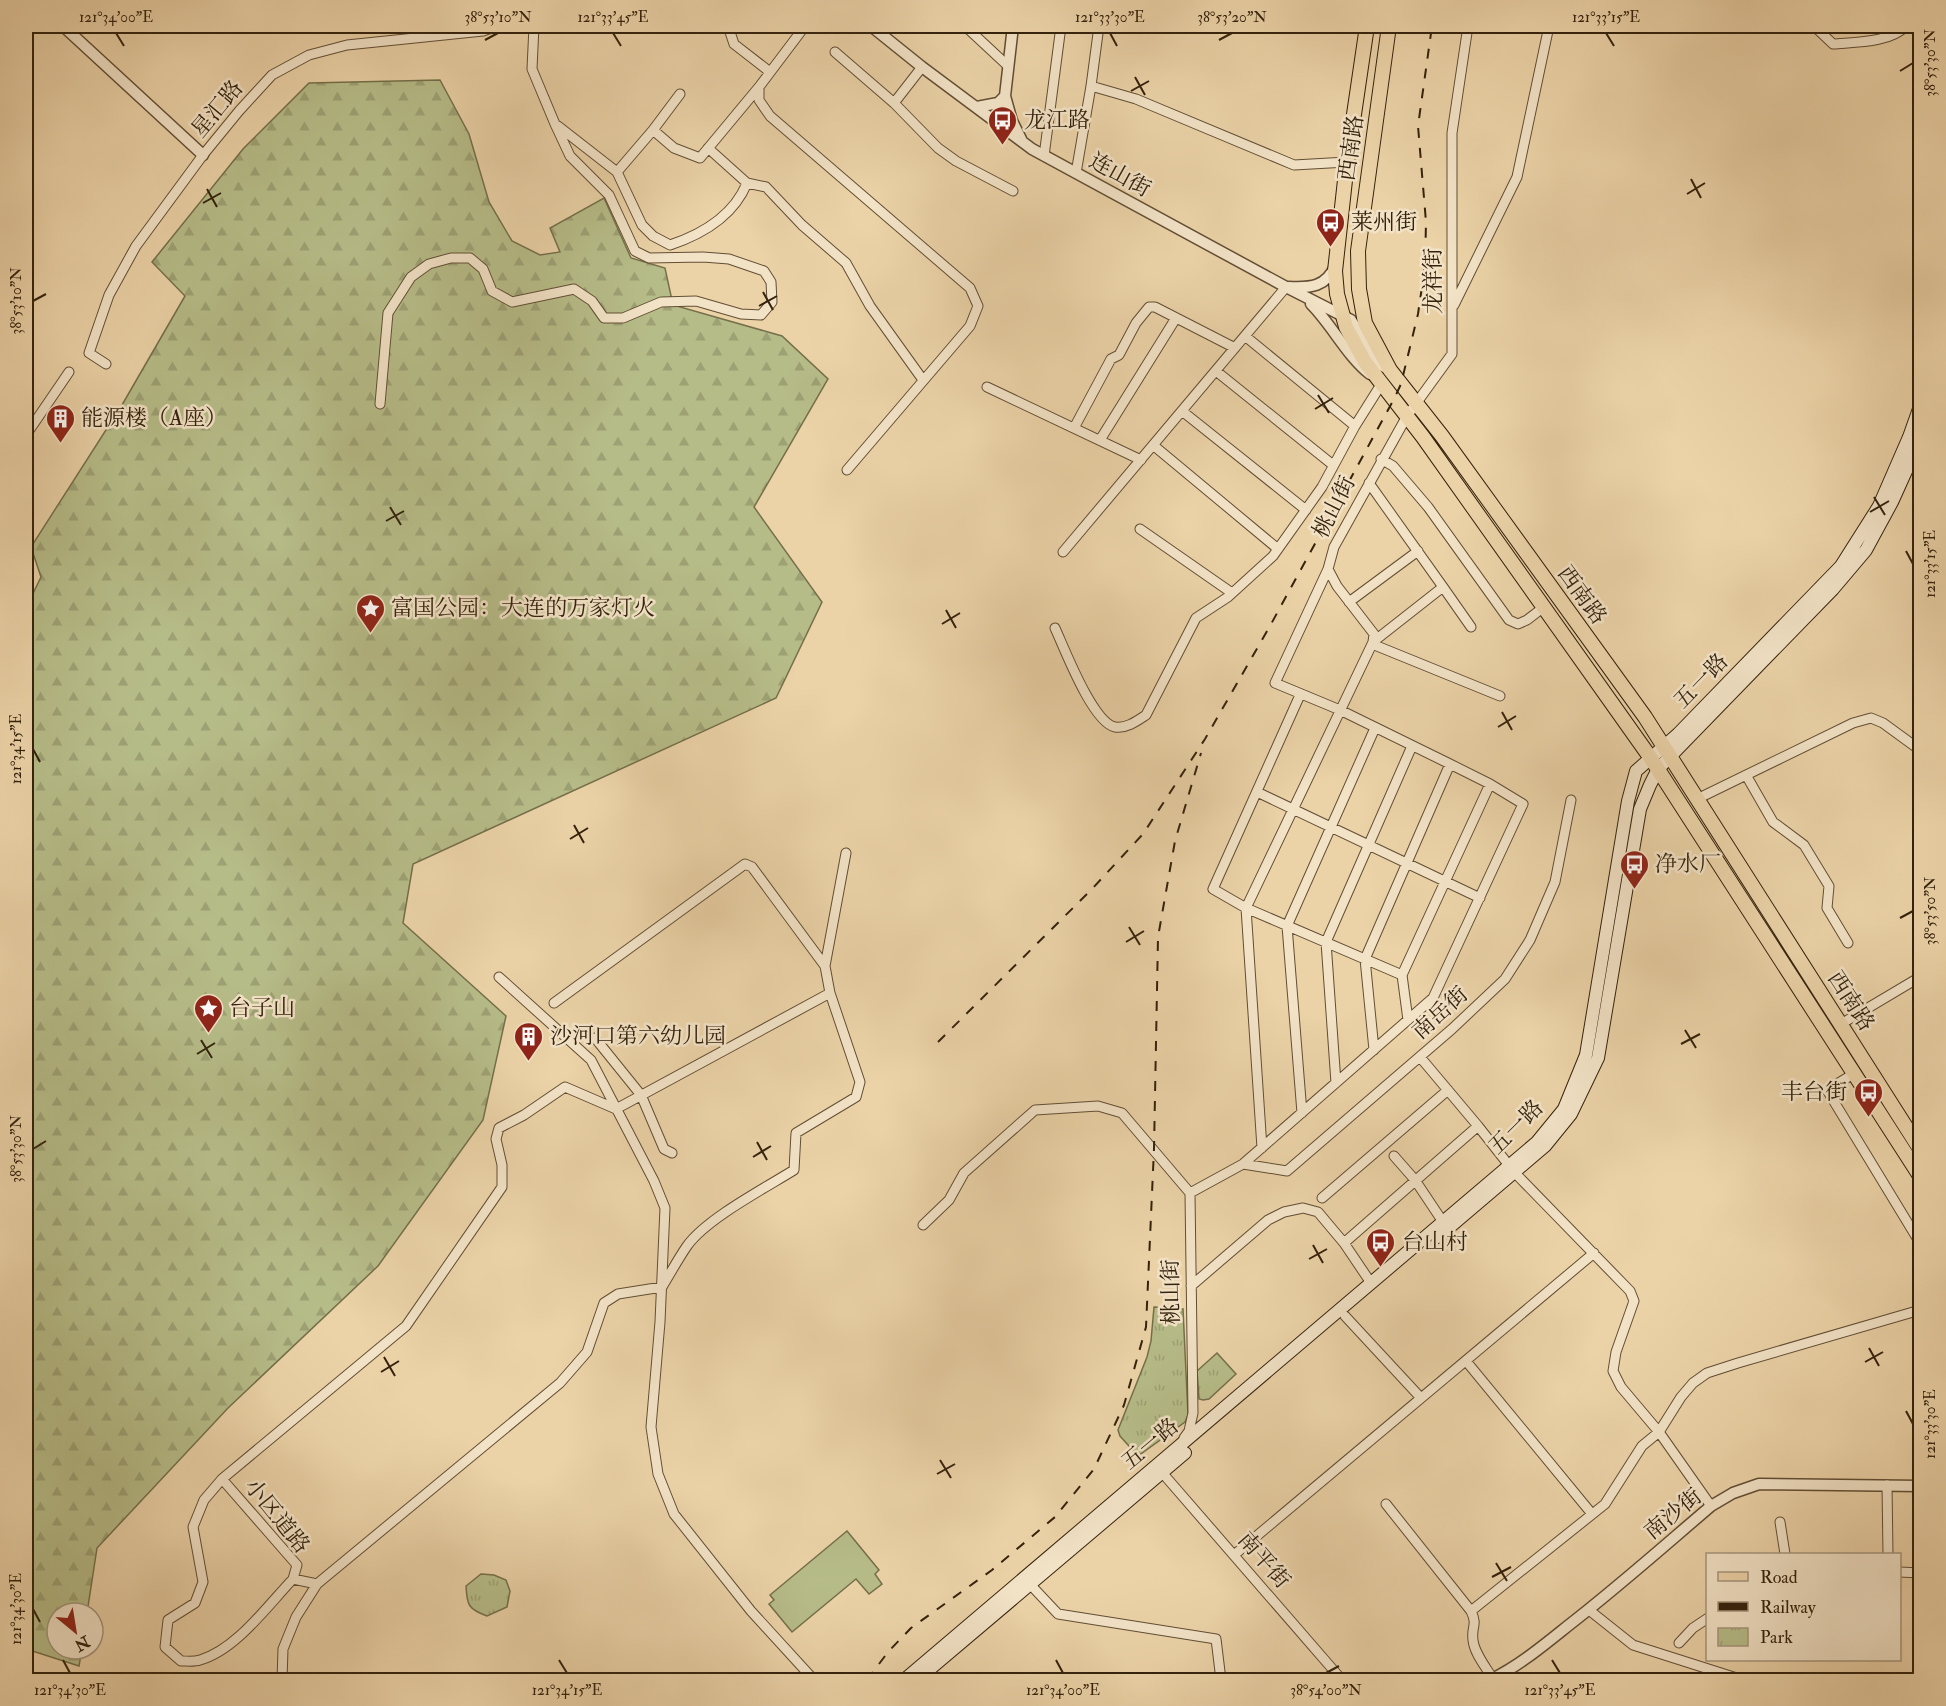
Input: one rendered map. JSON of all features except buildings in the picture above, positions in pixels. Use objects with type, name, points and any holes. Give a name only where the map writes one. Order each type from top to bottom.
[{"type":"main road","name":"西南路","points":[[1367,26],[1335,265],[1341,315],[1354,343],[1365,362],[1407,416],[1650,757],[1920,1176]]},
{"type":"main road","name":"西南路","points":[[1389,26],[1358,251],[1361,307],[1365,323],[1390,370],[1442,436],[1638,708],[1920,1149]]},
{"type":"main road","name":"五一路","points":[[1160,1469],[1178,1448],[1443,1222],[1545,1146],[1571,1114],[1598,1058],[1640,809],[1658,770],[1678,734],[1841,566],[1879,507],[1910,437],[1920,406]]},
{"type":"main road","name":"五一路","points":[[904,1680],[1346,1316],[1511,1170],[1537,1142],[1564,1109],[1586,1055],[1628,801],[1636,771],[1650,757],[1667,752],[1833,589],[1866,550],[1920,446]]},
{"type":"main road","name":"五一路","points":[[916,1680],[1027,1581]]},
{"type":"street","points":[[63,26],[203,155]]},
{"type":"street","name":"星汇路","points":[[106,364],[89,353],[109,295],[136,246],[203,155],[272,75],[309,55],[347,45],[483,32],[497,26]]},
{"type":"street","points":[[380,404],[388,313],[411,277],[429,264],[451,258],[470,258],[483,269],[492,291],[513,302],[574,289],[592,301],[604,318],[623,318],[661,302],[696,300],[741,314],[761,315],[772,302],[771,282],[764,271],[729,259],[649,258],[634,251],[609,195],[570,156],[555,124],[532,69],[534,26]]},
{"type":"street","points":[[728,26],[734,44],[770,72]]},
{"type":"street","points":[[653,130],[674,148],[700,158],[759,87],[805,26]]},
{"type":"street","name":"连山街","points":[[871,26],[1024,144],[1351,320],[1377,363],[1390,370]]},
{"type":"street","points":[[965,26],[1008,66]]},
{"type":"street","points":[[1013,26],[1005,96],[1012,121],[1024,144]]},
{"type":"street","points":[[1044,156],[1061,26]]},
{"type":"street","points":[[1076,173],[1091,86],[1098,26]]},
{"type":"street","name":"龙祥街","points":[[1407,416],[1452,354],[1452,133],[1468,26]]},
{"type":"street","points":[[1452,307],[1517,177],[1549,26]]},
{"type":"street","points":[[1814,26],[1833,45],[1871,41],[1900,32],[1906,26]]},
{"type":"street","points":[[835,52],[894,103],[939,148],[956,161],[1013,192]]},
{"type":"street","points":[[894,103],[922,67]]},
{"type":"street","points":[[1091,86],[1136,99],[1294,165],[1347,162]]},
{"type":"street","points":[[759,87],[759,100],[770,116],[969,288],[978,306],[970,326],[847,470]]},
{"type":"street","points":[[617,172],[680,94]]},
{"type":"street","points":[[977,107],[998,103],[1005,96]]},
{"type":"street","points":[[555,124],[617,172],[642,225],[653,236],[670,245],[690,238],[724,216],[742,196],[747,183]]},
{"type":"street","points":[[708,148],[747,183],[766,187],[802,225],[846,263],[870,306],[923,380]]},
{"type":"street","points":[[1063,552],[1286,287],[1299,288],[1318,285],[1331,275],[1335,265]]},
{"type":"street","points":[[1055,628],[1093,709],[1103,720],[1116,727],[1134,724],[1146,716],[1196,618],[1232,593],[1273,556],[1322,487],[1355,426],[1382,383],[1359,365],[1328,322],[1305,297]]},
{"type":"street","points":[[1074,428],[1111,359],[1119,355],[1136,323],[1149,308],[1155,307],[1235,348]]},
{"type":"street","points":[[1100,440],[1176,318]]},
{"type":"street","points":[[1245,336],[1355,426]]},
{"type":"street","points":[[1216,371],[1333,465]]},
{"type":"street","points":[[26,435],[69,372]]},
{"type":"street","points":[[987,387],[1141,460]]},
{"type":"street","points":[[1182,411],[1306,510]]},
{"type":"street","name":"桃山街","points":[[1373,643],[1374,634],[1337,586],[1328,569],[1334,547],[1407,416]]},
{"type":"street","points":[[1154,445],[1278,549]]},
{"type":"street","points":[[1382,459],[1393,466],[1428,507],[1509,620],[1518,624],[1544,607]]},
{"type":"street","points":[[1369,483],[1471,627]]},
{"type":"street","points":[[1140,529],[1232,593]]},
{"type":"street","points":[[1349,602],[1418,551]]},
{"type":"street","points":[[922,1225],[949,1200],[964,1173],[1035,1110],[1098,1106],[1122,1113],[1190,1193],[1244,1164],[1433,998],[1522,804],[1490,784],[1340,710],[1275,683],[1328,569]]},
{"type":"street","points":[[1262,1148],[1246,908],[1373,643],[1443,587]]},
{"type":"street","points":[[1373,643],[1500,696]]},
{"type":"street","points":[[1300,695],[1213,889],[1246,908],[1402,975]]},
{"type":"street","points":[[1697,799],[1853,723],[1871,718],[1883,723],[1920,750]]},
{"type":"street","points":[[1302,1113],[1287,926],[1375,728]]},
{"type":"street","points":[[1336,1083],[1326,942],[1412,746]]},
{"type":"street","points":[[1374,1050],[1365,959],[1450,764]]},
{"type":"street","points":[[1746,775],[1773,822],[1804,845],[1829,886],[1827,908],[1848,944]]},
{"type":"street","points":[[1408,1020],[1402,975],[1490,784]]},
{"type":"street","points":[[1257,792],[1480,898]]},
{"type":"street","name":"南岳街","points":[[1244,1164],[1287,1171],[1420,1057],[1505,980],[1530,940],[1555,882],[1571,800]]},
{"type":"street","points":[[282,1680],[283,1649],[296,1617],[317,1584],[560,1383],[587,1352],[604,1303],[618,1294],[662,1287],[688,1245],[709,1225],[755,1193],[794,1170],[796,1133],[856,1097],[860,1082],[830,993],[825,966],[846,853]]},
{"type":"street","points":[[554,1003],[745,864],[752,867],[825,966]]},
{"type":"street","points":[[499,977],[591,1060],[654,1180],[665,1208],[662,1287],[651,1427],[658,1474],[674,1514],[751,1611],[814,1680]]},
{"type":"street","points":[[1841,1024],[1920,977]]},
{"type":"street","points":[[616,1109],[830,993]]},
{"type":"street","points":[[595,1038],[641,1095],[664,1149],[672,1153]]},
{"type":"street","points":[[1420,1057],[1478,1126],[1511,1170],[1630,1291],[1634,1301],[1616,1352],[1613,1371],[1621,1387],[1659,1432],[1711,1506]]},
{"type":"street","points":[[1855,1073],[1827,1090],[1920,1243]]},
{"type":"street","points":[[317,1584],[293,1579],[247,1628],[224,1648],[199,1661],[181,1661],[165,1647],[168,1620],[195,1603],[203,1582],[194,1527],[204,1500],[222,1479],[406,1326],[502,1188],[502,1165],[496,1139],[499,1128],[524,1115],[564,1087],[616,1109]]},
{"type":"street","points":[[1322,1198],[1448,1090]]},
{"type":"street","points":[[1344,1243],[1478,1126]]},
{"type":"street","points":[[1394,1156],[1415,1180],[1443,1222]]},
{"type":"street","name":"桃山街","points":[[1178,1448],[1189,1431],[1192,1413],[1190,1193]]},
{"type":"street","points":[[1191,1286],[1268,1220],[1284,1212],[1303,1208],[1318,1212],[1344,1243],[1371,1283]]},
{"type":"street","points":[[1234,1555],[1594,1253]]},
{"type":"street","points":[[1471,1611],[1605,1503],[1642,1446],[1659,1432],[1681,1397],[1693,1383],[1707,1373],[1920,1310]]},
{"type":"street","points":[[1346,1316],[1421,1398]]},
{"type":"street","points":[[1466,1361],[1592,1514]]},
{"type":"street","name":"南平街","points":[[1160,1469],[1342,1680]]},
{"type":"street","name":"小区道路","points":[[222,1479],[297,1565],[293,1579]]},
{"type":"street","name":"南沙街","points":[[1491,1680],[1518,1665],[1589,1610],[1711,1506],[1733,1493],[1759,1484],[1920,1486]]},
{"type":"street","points":[[1887,1485],[1888,1553]]},
{"type":"street","points":[[1386,1504],[1471,1611],[1475,1622],[1472,1638],[1491,1680]]},
{"type":"street","points":[[1780,1522],[1785,1553]]},
{"type":"street","points":[[1901,1572],[1920,1573]]},
{"type":"street","points":[[1027,1581],[1058,1614],[1216,1639],[1221,1680]]},
{"type":"street","points":[[1589,1610],[1633,1645],[1743,1680]]},
{"type":"street","points":[[1679,1643],[1706,1619]]},
{"type":"street","points":[[1913,1680],[1920,1678]]},
{"type":"green space","points":[[440,80],[469,134],[489,202],[512,241],[540,255],[560,252],[550,228],[604,198],[631,258],[665,268],[673,305],[782,336],[828,379],[754,507],[822,602],[776,698],[413,864],[403,923],[506,1016],[483,1120],[378,1266],[228,1408],[97,1548],[89,1601],[45,1601],[45,1655],[26,1649],[26,608],[41,577],[31,547],[122,405],[185,296],[152,262],[243,149],[309,83]]},
{"type":"green space","points":[[1154,1307],[1183,1309],[1188,1415],[1185,1422],[1138,1456],[1120,1436],[1118,1430],[1147,1357]]},
{"type":"green space","points":[[1217,1353],[1236,1374],[1209,1399],[1199,1399],[1197,1371]]},
{"type":"green space","points":[[847,1531],[879,1570],[875,1574],[882,1584],[869,1594],[856,1579],[792,1632],[769,1604],[774,1600],[770,1595]]},
{"type":"green space","points":[[481,1574],[494,1575],[506,1580],[510,1591],[507,1607],[487,1616],[472,1608],[467,1598],[466,1586]]},
{"type":"green space","points":[[63,1661],[80,1661],[79,1666]]},
{"type":"railway","points":[[938,1042],[1091,890],[1143,834],[1205,739],[1270,626],[1394,399],[1401,384],[1418,314],[1425,266],[1426,222],[1418,126],[1432,26]]},
{"type":"railway","points":[[867,1680],[888,1652],[911,1628],[992,1570],[1055,1517],[1094,1469],[1124,1405],[1146,1327],[1154,1149],[1158,937],[1175,841],[1201,753]]},
{"type":"place","name":"龙江路","points":[[1003,146]]},
{"type":"place","name":"莱州街","points":[[1330,248]]},
{"type":"place","name":"能源楼（A座）","points":[[60,444]]},
{"type":"place","name":"富国公园：大连的万家灯火","points":[[370,634]]},
{"type":"place","name":"净水厂","points":[[1634,890]]},
{"type":"place","name":"台子山","points":[[208,1034]]},
{"type":"place","name":"沙河口第六幼儿园","points":[[529,1062]]},
{"type":"place","name":"丰台街","points":[[1868,1118]]},
{"type":"place","name":"台山村","points":[[1381,1268]]}]
